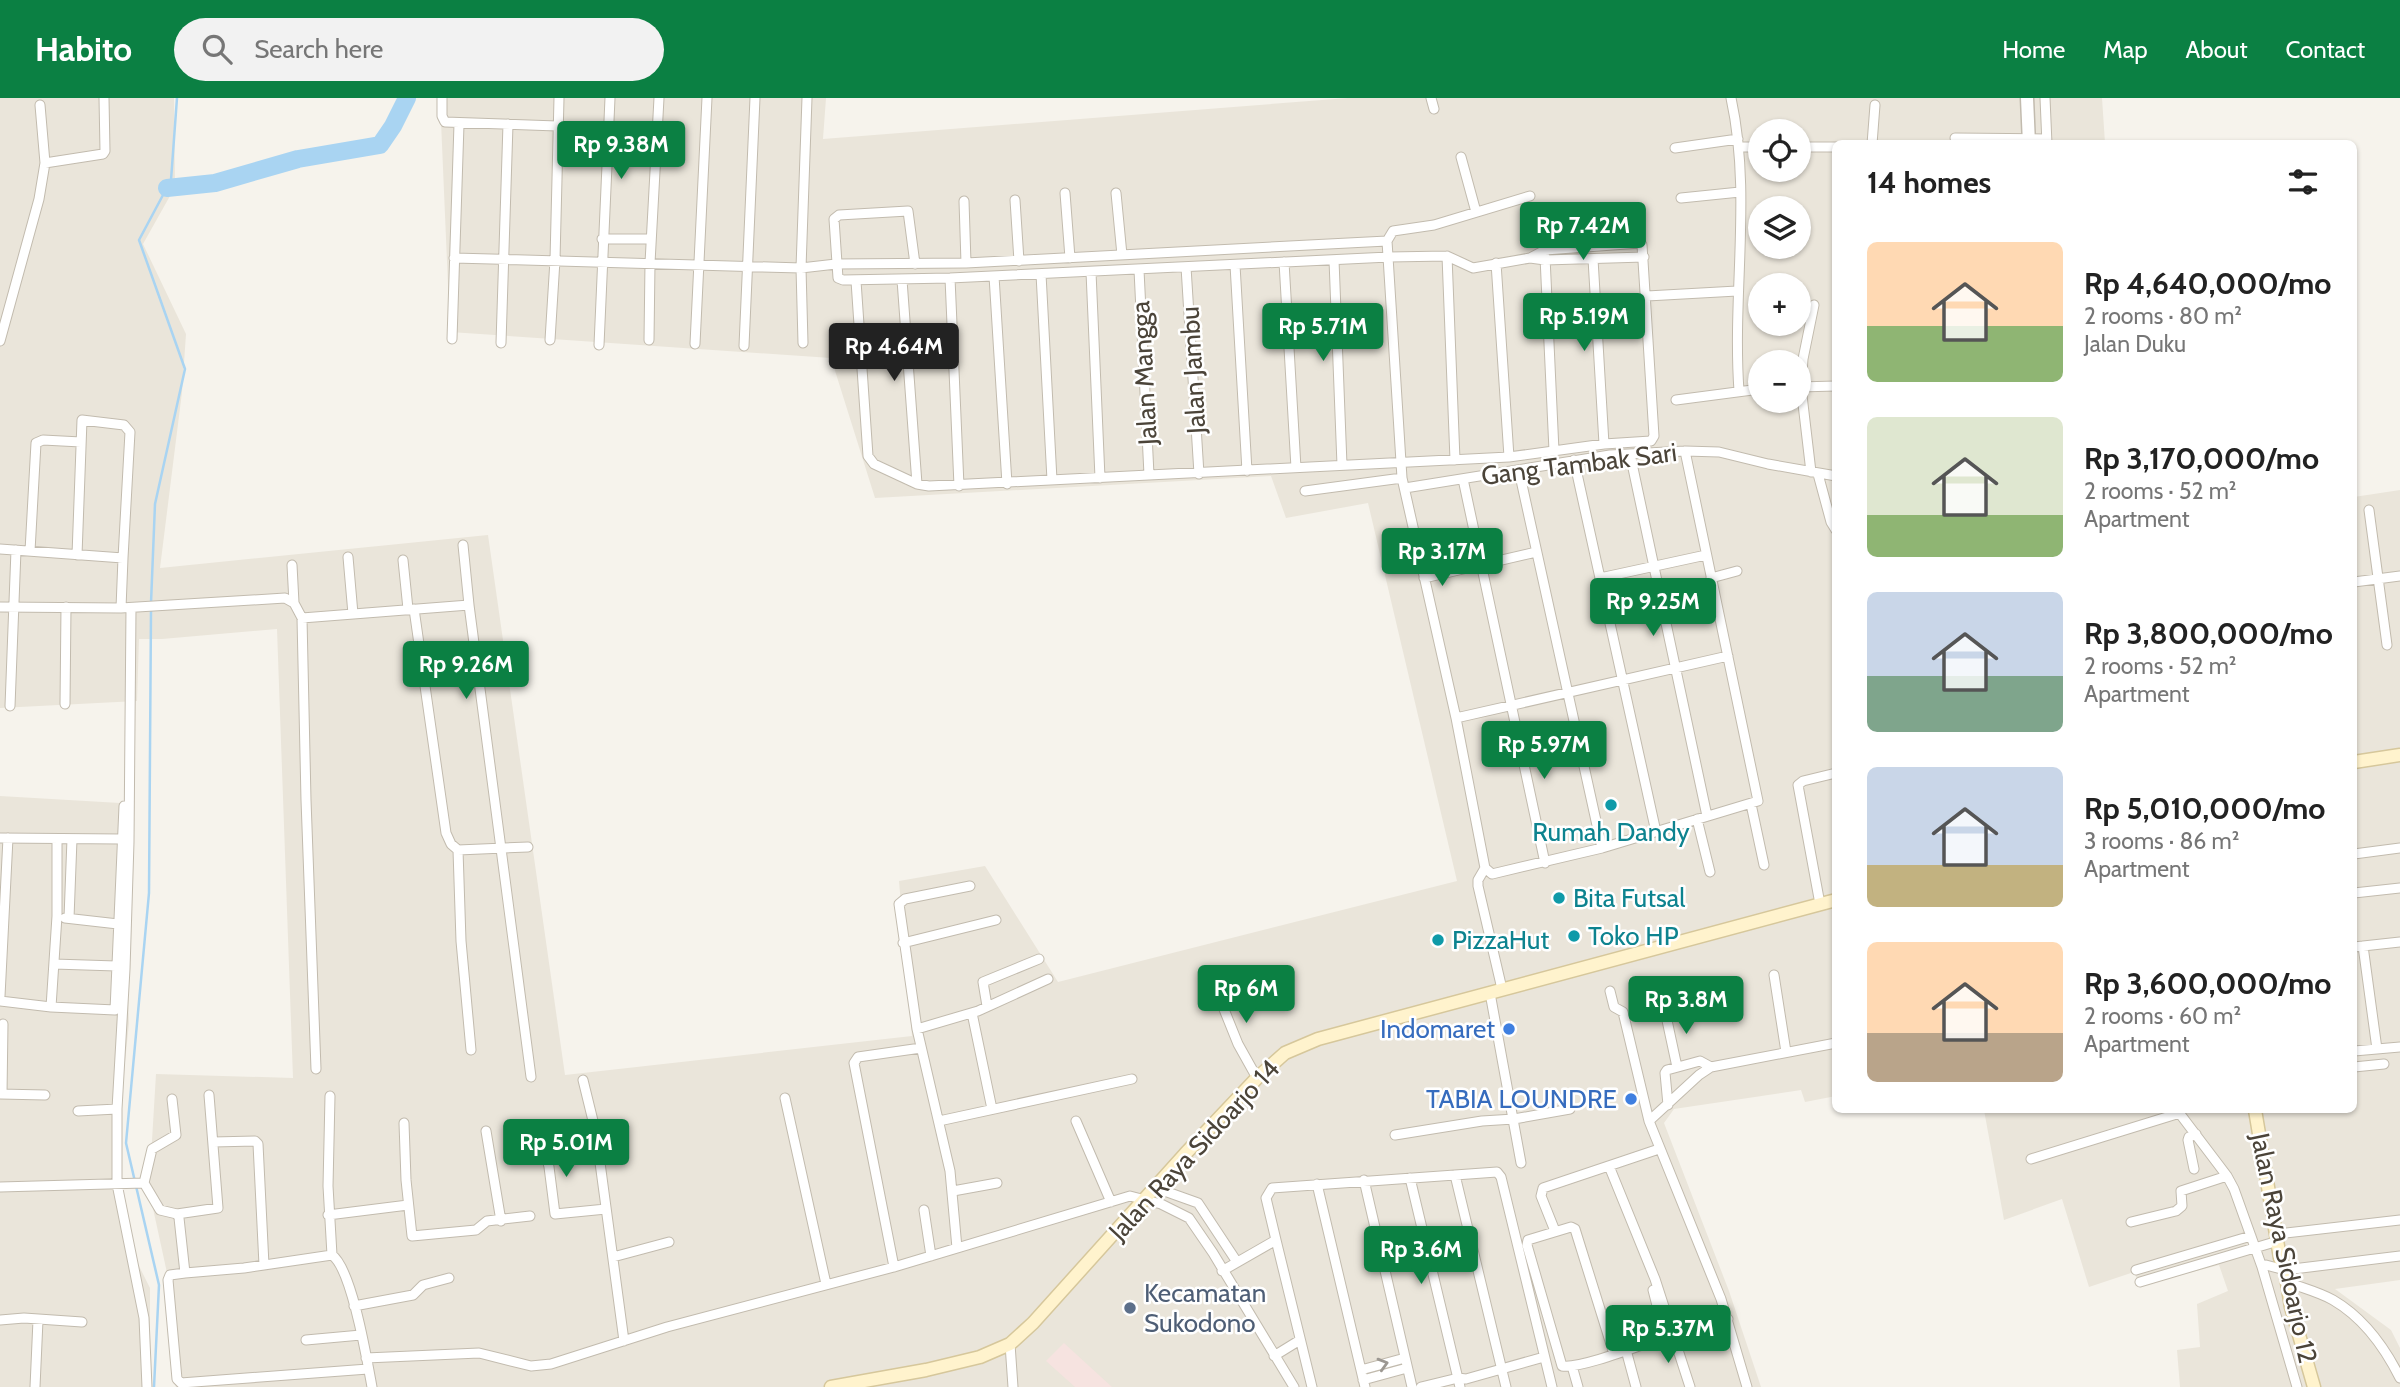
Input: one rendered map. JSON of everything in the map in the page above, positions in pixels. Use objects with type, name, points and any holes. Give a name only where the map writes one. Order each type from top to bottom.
[{"type":"main road","points":[[2357,762],[2400,755]]},
{"type":"main road","name":"Jalan Raya Sidoarjo 14","points":[[831,1387],[962,1362],[1010,1344],[1034,1323],[1257,1078],[1285,1053],[1318,1039],[1832,901]]},
{"type":"main road","name":"Jalan Raya Sidoarjo 12","points":[[2255,1113],[2265,1241],[2277,1271],[2282,1309],[2314,1387]]},
{"type":"street","points":[[45,163],[103,154],[104,98]]},
{"type":"street","points":[[442,98],[443,119],[459,124],[557,126]]},
{"type":"street","points":[[550,340],[559,98]]},
{"type":"street","points":[[599,345],[610,98]]},
{"type":"street","points":[[649,340],[650,263],[659,98]]},
{"type":"street","points":[[695,344],[707,98]]},
{"type":"street","points":[[744,346],[755,98]]},
{"type":"street","points":[[803,343],[801,268],[807,98]]},
{"type":"street","points":[[1431,98],[1434,109]]},
{"type":"street","points":[[1731,98],[1739,143],[1739,391]]},
{"type":"street","points":[[2027,98],[2038,140]]},
{"type":"street","points":[[2038,140],[2045,98]]},
{"type":"street","points":[[0,341],[39,199],[45,163],[40,105]]},
{"type":"street","points":[[1872,140],[1875,105]]},
{"type":"street","points":[[452,338],[459,124]]},
{"type":"street","points":[[500,343],[508,124]]},
{"type":"street","points":[[1955,138],[2038,140]]},
{"type":"street","points":[[1675,148],[1739,143],[1748,145]]},
{"type":"street","points":[[1811,147],[1832,147]]},
{"type":"street","points":[[1461,157],[1476,212]]},
{"type":"street","points":[[1682,198],[1740,192]]},
{"type":"street","points":[[1065,193],[1070,258]]},
{"type":"street","points":[[1116,193],[1122,255]]},
{"type":"street","points":[[1530,195],[1434,225],[1393,231],[1387,241],[1402,478],[1488,873],[1545,863],[1602,848],[1758,801],[1685,451]]},
{"type":"street","points":[[1016,200],[1019,261]]},
{"type":"street","points":[[964,201],[966,264]]},
{"type":"street","points":[[856,281],[867,456],[874,464],[917,484],[1007,484],[1509,457],[1653,439],[1647,296],[1644,257],[1640,243],[1545,255],[1474,268],[1447,256],[1389,257],[856,281],[840,280],[833,224],[836,217],[908,211],[915,264]]},
{"type":"street","points":[[602,239],[651,239]]},
{"type":"street","points":[[454,258],[801,268],[836,264],[966,264],[1387,241]]},
{"type":"street","points":[[1545,255],[1593,259],[1644,257]]},
{"type":"street","points":[[1545,255],[1554,451]]},
{"type":"street","points":[[1447,256],[1455,460]]},
{"type":"street","points":[[1593,259],[1604,444]]},
{"type":"street","points":[[1334,260],[1342,465]]},
{"type":"street","points":[[1284,262],[1296,468]]},
{"type":"street","points":[[1496,263],[1509,457]]},
{"type":"street","points":[[1235,265],[1247,471]]},
{"type":"street","name":"Jalan Jambu","points":[[1186,267],[1199,474]]},
{"type":"street","name":"Jalan Mangga","points":[[1139,270],[1149,475]]},
{"type":"street","points":[[1091,272],[1100,478]]},
{"type":"street","points":[[1041,274],[1052,480]]},
{"type":"street","points":[[994,275],[1007,484]]},
{"type":"street","points":[[950,278],[960,486]]},
{"type":"street","points":[[902,280],[917,484]]},
{"type":"street","points":[[1647,296],[1737,291]]},
{"type":"street","points":[[1805,350],[1814,306]]},
{"type":"street","points":[[1811,387],[1832,386]]},
{"type":"street","points":[[1676,400],[1748,390]]},
{"type":"street","points":[[1805,413],[1815,473],[1832,524]]},
{"type":"street","points":[[77,555],[82,420],[124,425],[130,432],[121,608]]},
{"type":"street","points":[[30,551],[34,446],[37,441],[43,440],[81,442]]},
{"type":"street","name":"Gang Tambak Sari","points":[[1405,488],[1574,460],[1685,451],[1719,452],[1832,475]]},
{"type":"street","points":[[1630,454],[1707,816]]},
{"type":"street","points":[[1574,460],[1656,832]]},
{"type":"street","points":[[1519,471],[1602,848]]},
{"type":"street","points":[[1305,491],[1402,478]]},
{"type":"street","points":[[1463,479],[1545,863]]},
{"type":"street","points":[[2369,510],[2387,645]]},
{"type":"street","points":[[463,545],[531,1077]]},
{"type":"street","points":[[0,549],[123,558]]},
{"type":"street","points":[[10,706],[16,550]]},
{"type":"street","points":[[1424,578],[1536,552]]},
{"type":"street","points":[[1600,578],[1706,555]]},
{"type":"street","points":[[348,557],[353,614]]},
{"type":"street","points":[[403,560],[444,822],[451,844],[458,850],[527,847]]},
{"type":"street","points":[[292,565],[294,603],[302,618],[316,1069]]},
{"type":"street","points":[[1712,578],[1737,571]]},
{"type":"street","points":[[2357,582],[2400,576]]},
{"type":"street","points":[[0,607],[121,608],[270,597],[285,598],[294,603]]},
{"type":"street","points":[[302,618],[469,604]]},
{"type":"street","points":[[65,704],[66,607]]},
{"type":"street","points":[[136,607],[125,969],[117,1109],[120,1184],[144,1318],[147,1387]]},
{"type":"street","points":[[1456,718],[1728,656]]},
{"type":"street","points":[[1819,904],[1798,785],[1803,781],[1832,774]]},
{"type":"street","points":[[121,839],[4,838],[0,998],[51,1007],[115,1010],[121,839],[125,801]]},
{"type":"street","points":[[1751,804],[1765,865]]},
{"type":"street","points":[[1697,819],[1710,872]]},
{"type":"street","points":[[51,1007],[57,916],[57,839]]},
{"type":"street","points":[[69,918],[72,839]]},
{"type":"street","points":[[2357,854],[2400,848]]},
{"type":"street","points":[[458,850],[461,941],[471,1050]]},
{"type":"street","points":[[1485,868],[1478,880],[1478,886],[1521,1163]]},
{"type":"street","points":[[957,1248],[953,1191],[917,1029],[904,943],[901,902],[970,886]]},
{"type":"street","points":[[2357,893],[2400,888]]},
{"type":"street","points":[[57,916],[118,924]]},
{"type":"street","points":[[904,943],[996,920]]},
{"type":"street","points":[[2377,1049],[2358,946],[2400,942]]},
{"type":"street","points":[[987,1006],[983,982],[1039,959]]},
{"type":"street","points":[[54,964],[116,966]]},
{"type":"street","points":[[1774,975],[1786,1052]]},
{"type":"street","points":[[917,1029],[972,1013],[1048,979]]},
{"type":"street","points":[[1213,982],[1238,1044],[1257,1078]]},
{"type":"street","points":[[1610,991],[1614,1007],[1623,1013],[1649,1121],[1728,1319],[1747,1387]]},
{"type":"street","points":[[1665,1011],[1677,1067]]},
{"type":"street","points":[[972,1013],[992,1109]]},
{"type":"street","points":[[3,1024],[1,1094],[45,1095]]},
{"type":"street","points":[[1649,1121],[1699,1075],[1712,1067],[1832,1044]]},
{"type":"street","points":[[2357,1051],[2400,1047]]},
{"type":"street","points":[[894,1267],[854,1063],[858,1057],[921,1048]]},
{"type":"street","points":[[1668,1105],[1665,1071],[1700,1061],[1712,1067]]},
{"type":"street","points":[[2357,1067],[2384,1064]]},
{"type":"street","points":[[939,1121],[1132,1079]]},
{"type":"street","points":[[583,1080],[596,1133],[624,1341]]},
{"type":"street","points":[[141,1183],[160,1210],[177,1214],[218,1208],[209,1095]]},
{"type":"street","points":[[330,1096],[328,1215],[332,1255],[341,1265],[354,1306],[372,1387]]},
{"type":"street","points":[[785,1098],[826,1284]]},
{"type":"street","points":[[141,1183],[152,1149],[176,1135],[172,1099]]},
{"type":"street","points":[[78,1111],[117,1109]]},
{"type":"street","points":[[1395,1135],[1570,1109]]},
{"type":"street","points":[[2032,1158],[2172,1113]]},
{"type":"street","points":[[2180,1113],[2227,1176],[2265,1241],[2277,1271],[2297,1387]]},
{"type":"street","points":[[1076,1121],[1111,1202]]},
{"type":"street","points":[[404,1124],[408,1205],[411,1234],[414,1238],[477,1230],[487,1221],[530,1216]]},
{"type":"street","points":[[540,1129],[549,1167],[555,1214],[606,1209]]},
{"type":"street","points":[[486,1131],[500,1221]]},
{"type":"street","points":[[2194,1170],[2188,1138],[2196,1134]]},
{"type":"street","points":[[213,1142],[255,1141],[258,1144],[264,1265]]},
{"type":"street","points":[[1555,1231],[1541,1196],[1543,1188],[1659,1149]]},
{"type":"street","points":[[1609,1166],[1649,1268],[1670,1336],[1690,1387]]},
{"type":"street","points":[[1312,1387],[1266,1198],[1269,1190],[1274,1187],[1495,1171],[1501,1177],[1552,1387]]},
{"type":"street","points":[[1455,1175],[1506,1387]]},
{"type":"street","points":[[2131,1222],[2176,1211],[2182,1206],[2182,1190],[2227,1176]]},
{"type":"street","points":[[1410,1178],[1459,1383]]},
{"type":"street","points":[[1364,1180],[1412,1387]]},
{"type":"street","points":[[0,1187],[141,1183]]},
{"type":"street","points":[[953,1191],[998,1183]]},
{"type":"street","points":[[1317,1184],[1363,1379]]},
{"type":"street","points":[[1156,1188],[1198,1203],[1237,1262]]},
{"type":"street","points":[[366,1358],[478,1353],[541,1366],[667,1327],[894,1267],[1130,1196],[1146,1199],[1189,1218],[1294,1387]]},
{"type":"street","points":[[1189,1218],[1198,1203]]},
{"type":"street","points":[[328,1215],[408,1205]]},
{"type":"street","points":[[924,1210],[931,1256]]},
{"type":"street","points":[[177,1214],[185,1273]]},
{"type":"street","points":[[2136,1270],[2265,1241],[2400,1220]]},
{"type":"street","points":[[1614,1354],[1577,1232],[1571,1227],[1529,1239],[1527,1245],[1562,1366],[1572,1366],[1614,1354],[1728,1319]]},
{"type":"street","points":[[1222,1270],[1276,1240]]},
{"type":"street","points":[[2140,1282],[2265,1241]]},
{"type":"street","points":[[612,1257],[669,1242]]},
{"type":"street","points":[[1213,1253],[1227,1246]]},
{"type":"street","points":[[332,1255],[170,1275],[171,1330],[178,1381],[214,1381],[368,1369]]},
{"type":"street","points":[[2277,1271],[2400,1256]]},
{"type":"street","points":[[2277,1271],[2331,1299],[2364,1322],[2385,1349],[2400,1377]]},
{"type":"street","points":[[354,1306],[413,1295],[425,1284],[449,1278]]},
{"type":"street","points":[[0,1320],[82,1322]]},
{"type":"street","points":[[35,1387],[38,1320]]},
{"type":"street","points":[[306,1340],[361,1335]]},
{"type":"street","points":[[1273,1356],[1300,1340]]},
{"type":"street","points":[[1010,1344],[1013,1387]]},
{"type":"street","points":[[1626,1350],[1636,1387]]},
{"type":"street","points":[[1421,1387],[1459,1383],[1544,1357]]},
{"type":"street","points":[[1363,1379],[1405,1358]]},
{"type":"street","points":[[1572,1366],[1578,1387]]},
{"type":"street","points":[[1363,1379],[1407,1368]]},
{"type":"shaded area","points":[[0,98],[174,98],[175,187],[143,244],[186,334],[182,392],[160,568],[488,535],[565,1075],[912,1036],[899,881],[985,866],[1058,982],[1457,881],[1368,503],[1286,518],[1271,476],[875,498],[831,358],[450,332],[440,98],[826,98],[823,139],[1348,98],[2102,98],[2105,140],[1832,140],[1832,1097],[1805,1102],[1801,1090],[1674,1109],[1664,1123],[1729,1291],[1761,1387],[176,1387],[173,1379],[174,1305],[149,1190],[156,1074],[293,1078],[277,629],[139,639],[137,701],[0,708]]},
{"type":"shaded area","points":[[2400,490],[2400,1280],[2335,1289],[2391,1330],[2400,1348],[2400,1387],[2180,1387],[2177,1350],[2200,1347],[2197,1304],[2228,1291],[2219,1265],[2140,1286],[2134,1272],[2089,1287],[2062,1199],[2004,1220],[1985,1113],[2357,1113],[2357,497]]},
{"type":"shaded area","points":[[0,796],[120,803],[129,1023],[117,1140],[128,1244],[150,1288],[150,1387],[0,1387]]},
{"type":"shaded area","points":[[1064,1343],[1112,1387],[1075,1387],[1046,1361]]},
{"type":"waterway","points":[[151,603],[155,504],[185,369],[139,240],[171,180],[177,98]]},
{"type":"waterway","points":[[167,188],[215,183],[298,159],[380,145],[407,98]]},
{"type":"waterway","points":[[151,610],[149,893],[126,1143],[159,1285],[154,1387]]},
{"type":"place","name":"Rumah Dandy","points":[[1611,805]]},
{"type":"place","name":"Bita Futsal","points":[[1559,898]]},
{"type":"place","name":"Toko HP","points":[[1574,936]]},
{"type":"place","name":"PizzaHut","points":[[1438,940]]},
{"type":"place","name":"Indomaret","points":[[1509,1029]]},
{"type":"place","name":"TABIA LOUNDRE","points":[[1631,1099]]},
{"type":"place","name":"Kecamatan Sukodono","points":[[1130,1308]]}]
